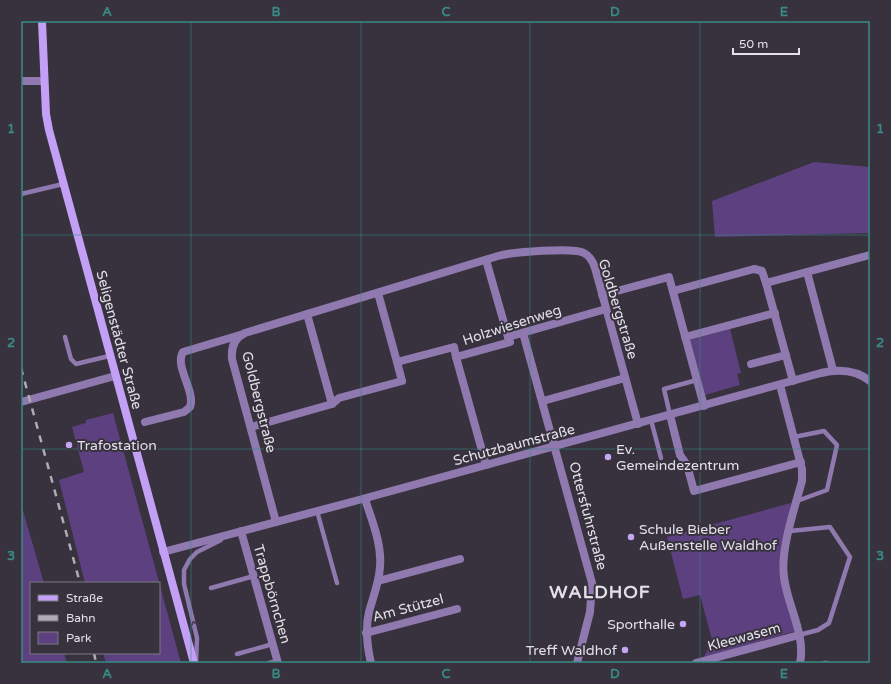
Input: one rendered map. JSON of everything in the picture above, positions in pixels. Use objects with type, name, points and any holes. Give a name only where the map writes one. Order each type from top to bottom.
[{"type":"street","name":"Seligenstädter Straße","points":[[42,21],[47,122],[109,356],[195,663]]},
{"type":"street","points":[[21,81],[44,81]]},
{"type":"street","name":"Goldbergstraße","points":[[276,522],[232,359],[232,346],[240,335],[515,252],[583,252],[588,255],[593,263],[638,424]]},
{"type":"street","points":[[766,283],[870,255]]},
{"type":"street","points":[[486,260],[508,337]]},
{"type":"street","points":[[672,291],[754,269],[762,271],[793,381]]},
{"type":"street","points":[[807,272],[833,370]]},
{"type":"street","points":[[602,295],[669,277],[704,406]]},
{"type":"street","points":[[251,427],[332,404],[339,398],[402,381],[378,293]]},
{"type":"street","name":"Holzwiesenweg","points":[[397,362],[454,347],[456,357],[510,342],[508,337],[606,309]]},
{"type":"street","points":[[686,337],[774,313]]},
{"type":"street","points":[[307,314],[332,404]]},
{"type":"street","name":"Ottersfuhrstraße","points":[[524,333],[592,584],[590,612],[577,663]]},
{"type":"street","name":"Seligenstädter Straße","points":[[145,422],[184,412],[190,408],[191,398],[180,360],[183,352],[240,335]]},
{"type":"street","points":[[751,364],[786,355]]},
{"type":"street","points":[[456,357],[486,465]]},
{"type":"street","name":"Schutzbaumstraße","points":[[163,552],[365,499],[486,465],[496,466],[556,447],[833,370],[860,375],[870,381]]},
{"type":"street","points":[[21,402],[115,376]]},
{"type":"street","points":[[543,401],[625,378]]},
{"type":"street","points":[[780,385],[801,462],[802,481],[784,559],[784,578],[802,651],[800,663]]},
{"type":"street","points":[[670,415],[680,455],[687,465],[694,491],[801,462]]},
{"type":"street","name":"Am Stützel","points":[[365,499],[380,552],[378,581],[369,612],[366,633],[371,663]]},
{"type":"street","name":"Trappbörnchen","points":[[238,532],[254,576],[278,662]]},
{"type":"street","points":[[378,581],[460,559]]},
{"type":"street","name":"Am Stützel","points":[[366,633],[457,609]]},
{"type":"street","name":"Kleewasem","points":[[696,663],[799,635]]},
{"type":"lane","points":[[21,194],[63,184]]},
{"type":"lane","points":[[65,337],[71,359],[76,364],[109,356]]},
{"type":"lane","points":[[670,415],[664,389],[697,380]]},
{"type":"lane","points":[[651,420],[661,458]]},
{"type":"lane","points":[[794,437],[824,431],[837,445],[827,490],[797,501]]},
{"type":"lane","points":[[317,511],[337,584]]},
{"type":"lane","points":[[790,532],[830,527],[850,557],[829,622],[818,630],[799,635]]},
{"type":"lane","points":[[195,663],[197,638],[184,584],[184,570],[196,552],[238,532]]},
{"type":"lane","points":[[211,588],[254,576]]},
{"type":"lane","points":[[237,654],[273,644]]},
{"type":"lane","points":[[269,663],[278,662]]},
{"type":"green space","points":[[814,162],[870,167],[870,233],[715,237],[712,201]]},
{"type":"green space","points":[[730,329],[741,373],[737,374],[740,385],[705,395],[690,340]]},
{"type":"green space","points":[[113,413],[159,582],[85,582],[59,480],[84,472],[72,427],[86,423],[86,420]]},
{"type":"green space","points":[[791,503],[781,553],[796,631],[704,657],[712,640],[700,595],[683,599],[667,537]]},
{"type":"green space","points":[[21,504],[44,582],[30,582],[30,654],[64,654],[67,663],[21,663]]},
{"type":"green space","points":[[160,586],[181,663],[106,663],[103,654],[160,654]]},
{"type":"railway","points":[[21,368],[80,582]]},
{"type":"railway","points":[[94,654],[96,663]]},
{"type":"place","name":"Trafostation","points":[[69,445]]},
{"type":"place","name":"Ev. Gemeindezentrum","points":[[608,457]]},
{"type":"place","name":"Schule Bieber Außenstelle Waldhof","points":[[631,537]]},
{"type":"place","name":"Sporthalle","points":[[683,624]]},
{"type":"place","name":"Treff Waldhof","points":[[625,650]]},
{"type":"district","name":"WALDHOF","points":[[600,592]]}]
